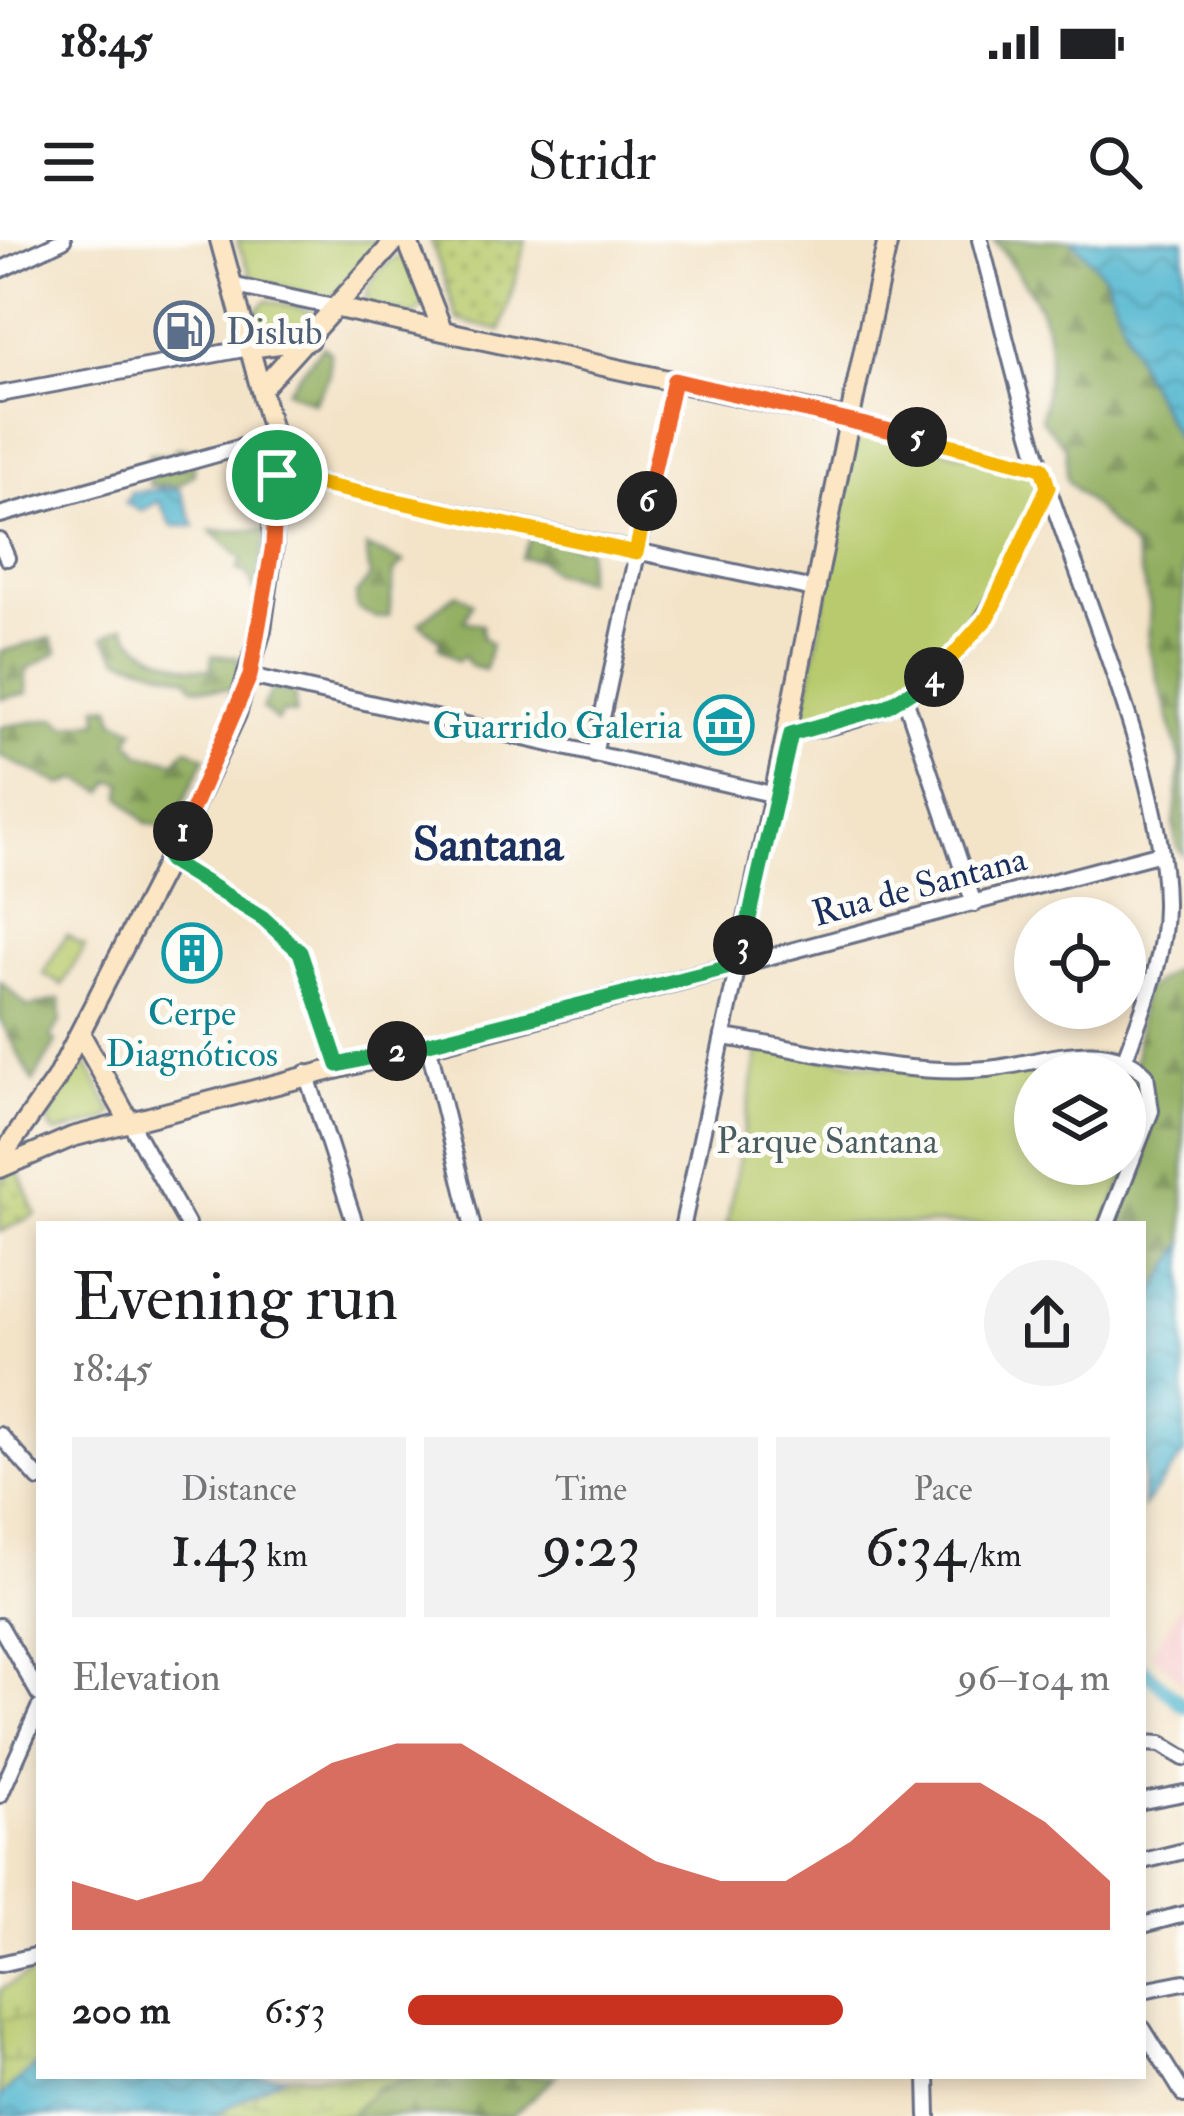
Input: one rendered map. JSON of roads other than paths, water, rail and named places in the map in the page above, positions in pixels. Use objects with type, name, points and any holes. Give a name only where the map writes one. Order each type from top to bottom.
[{"type":"street","points":[[0,270],[63,240]]},
{"type":"street","points":[[0,1164],[81,1035],[169,860],[250,676],[273,545],[277,475],[262,388],[220,240]]},
{"type":"street","points":[[407,240],[442,329]]},
{"type":"street","points":[[684,1221],[791,734],[846,419],[888,240]]},
{"type":"street","points":[[980,240],[1042,468],[1119,697],[1161,853],[1165,901],[1159,962],[1127,1053]]},
{"type":"street","points":[[262,388],[357,288],[387,245]]},
{"type":"street","points":[[231,285],[674,380],[1042,468]]},
{"type":"street","points":[[357,288],[371,314]]},
{"type":"street","points":[[0,394],[309,340]]},
{"type":"street","points":[[593,755],[674,380]]},
{"type":"street","points":[[0,514],[274,438]]},
{"type":"street","points":[[277,475],[818,590]]},
{"type":"street","points":[[791,734],[838,724],[905,698],[950,662],[988,617],[1048,487]]},
{"type":"street","points":[[0,541],[7,558]]},
{"type":"street","points":[[250,676],[776,795]]},
{"type":"street","points":[[905,698],[974,904]]},
{"type":"street","name":"Rua de Santana","points":[[0,1164],[72,1136],[306,1073],[1161,853]]},
{"type":"street","points":[[169,860],[263,918],[300,952],[338,1065]]},
{"type":"street","points":[[81,1035],[185,1221]]},
{"type":"street","points":[[723,1037],[957,1070],[1014,1062]]},
{"type":"street","points":[[428,1044],[471,1221]]},
{"type":"street","points":[[306,1073],[355,1221]]},
{"type":"street","points":[[1146,1076],[1151,1111],[1146,1124]]},
{"type":"street","points":[[1108,1221],[1122,1185]]},
{"type":"street","points":[[0,1435],[36,1476]]},
{"type":"street","points":[[0,1626],[36,1689]]},
{"type":"street","points":[[0,1795],[36,1715]]},
{"type":"street","points":[[1146,1743],[1161,1744],[1184,1758]]},
{"type":"street","points":[[1146,1800],[1184,1792]]},
{"type":"street","points":[[1146,1861],[1184,1852]]},
{"type":"street","points":[[1146,1924],[1184,1914]]},
{"type":"street","points":[[0,1964],[36,1956]]},
{"type":"street","points":[[1146,1989],[1184,1982]]},
{"type":"street","points":[[1146,2034],[1183,2090]]},
{"type":"street","points":[[927,2079],[928,2116]]},
{"type":"water","points":[[1072,240],[1184,240],[1184,453],[1139,365],[1105,276]]},
{"type":"water","points":[[180,490],[195,526],[172,526],[159,501],[141,511],[125,503],[131,492]]},
{"type":"water","points":[[1184,1244],[1184,1454],[1146,1503],[1146,1306]]},
{"type":"water","points":[[36,2065],[36,2079],[279,2079],[212,2116],[0,2116],[0,2097]]},
{"type":"waterway","points":[[1146,1672],[1184,1706]]},
{"type":"place","name":"Dislub","points":[[184,331]]},
{"type":"place","name":"Guarrido Galeria","points":[[724,725]]},
{"type":"place","name":"Cerpe Diagnóticos","points":[[192,953]]},
{"type":"district","name":"Santana","points":[[488,843]]},
{"type":"park label","name":"Parque Santana","points":[[827,1140]]}]
